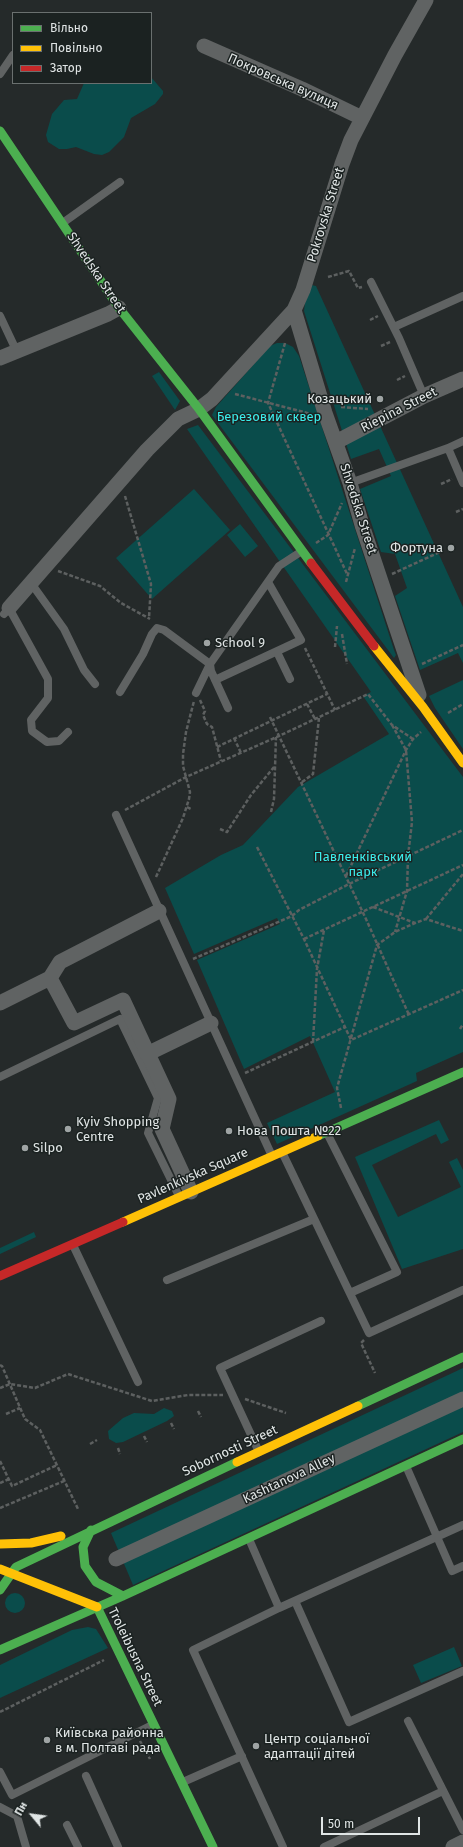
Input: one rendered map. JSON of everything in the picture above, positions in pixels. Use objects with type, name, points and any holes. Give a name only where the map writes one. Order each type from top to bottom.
[{"type":"main road","name":"Shvedska Street","points":[[0,131],[119,308],[199,409],[340,603],[423,707],[463,763]]},
{"type":"main road","name":"Pavlenkivska Square","points":[[0,1276],[463,1072]]},
{"type":"main road","name":"Sobornosti Street","points":[[0,1590],[16,1567],[91,1530],[463,1357]]},
{"type":"main road","points":[[0,1650],[97,1608],[463,1440]]},
{"type":"main road","points":[[0,1544],[31,1542],[91,1530]]},
{"type":"main road","points":[[91,1530],[83,1547],[85,1566],[96,1582],[123,1596]]},
{"type":"main road","points":[[0,1569],[97,1608]]},
{"type":"main road","name":"Troleibusna Street","points":[[97,1608],[213,1847]]},
{"type":"street","name":"Pokrovska Street","points":[[199,409],[212,399],[294,310],[303,290],[342,164],[362,118],[426,0]]},
{"type":"street","name":"Покровська вулиця","points":[[204,46],[302,89],[362,118]]},
{"type":"street","points":[[0,358],[119,308]]},
{"type":"street","name":"Shvedska Street","points":[[294,310],[350,483],[362,525],[423,707]]},
{"type":"street","name":"Riepina Street","points":[[336,442],[424,396],[463,379]]},
{"type":"street","points":[[7,611],[147,450],[178,419],[199,409]]},
{"type":"street","points":[[0,1003],[50,978],[60,962],[159,911]]},
{"type":"street","points":[[50,978],[74,1023],[123,1000],[169,1099],[162,1129],[185,1194]]},
{"type":"street","points":[[148,1054],[211,1023]]},
{"type":"street","name":"Kashtanova Alley","points":[[116,1559],[463,1399]]},
{"type":"street","points":[[453,1847],[463,1842]]},
{"type":"lane","points":[[0,74],[12,56]]},
{"type":"lane","points":[[62,224],[120,182]]},
{"type":"lane","points":[[371,282],[394,327],[424,396]]},
{"type":"lane","points":[[394,327],[463,296]]},
{"type":"lane","points":[[0,316],[17,352]]},
{"type":"lane","points":[[350,483],[448,448],[463,441]]},
{"type":"lane","points":[[448,448],[463,483]]},
{"type":"lane","points":[[196,693],[210,664],[279,566],[302,551]]},
{"type":"lane","points":[[215,680],[301,640],[268,582]]},
{"type":"lane","points":[[31,583],[64,629],[84,670],[95,684]]},
{"type":"lane","points":[[7,611],[48,679],[48,698],[31,720],[32,731],[48,742],[59,741],[68,732]]},
{"type":"lane","points":[[120,692],[143,654],[152,634],[157,628],[164,630],[210,664],[215,680],[228,708]]},
{"type":"lane","points":[[277,652],[290,679]]},
{"type":"lane","points":[[116,815],[272,1156]]},
{"type":"lane","points":[[0,1077],[120,1019],[158,1098],[148,1133],[185,1194]]},
{"type":"lane","points":[[326,1132],[397,1272],[350,1293]]},
{"type":"lane","points":[[282,1152],[369,1333],[463,1290]]},
{"type":"lane","points":[[167,1280],[314,1219]]},
{"type":"lane","points":[[73,1244],[138,1382]]},
{"type":"lane","points":[[259,1452],[220,1368],[321,1321]]},
{"type":"lane","points":[[406,1466],[452,1571],[463,1566]]},
{"type":"lane","points":[[283,1847],[193,1650],[279,1608],[463,1525]]},
{"type":"lane","points":[[249,1538],[279,1608]]},
{"type":"lane","points":[[295,1601],[349,1722],[463,1671]]},
{"type":"lane","points":[[408,1721],[463,1830]]},
{"type":"lane","points":[[0,1772],[12,1795],[154,1724]]},
{"type":"lane","points":[[182,1782],[242,1756]]},
{"type":"lane","points":[[86,1776],[118,1847]]},
{"type":"lane","points":[[324,1847],[443,1791]]},
{"type":"lane","points":[[0,1807],[17,1816],[26,1847]]},
{"type":"lane","points":[[67,1825],[78,1847]]},
{"type":"path","points":[[328,277],[349,271],[357,289],[371,282]]},
{"type":"path","points":[[285,343],[268,403],[328,536],[348,576]]},
{"type":"path","points":[[228,393],[317,416]]},
{"type":"path","points":[[341,407],[370,409]]},
{"type":"path","points":[[119,482],[151,584],[149,618]]},
{"type":"path","points":[[302,551],[328,536],[350,483]]},
{"type":"path","points":[[456,512],[463,509]]},
{"type":"path","points":[[381,579],[442,551]]},
{"type":"path","points":[[46,567],[100,586],[136,613],[149,618],[157,628]]},
{"type":"path","points":[[335,647],[339,621],[347,664]]},
{"type":"path","points":[[301,640],[336,710]]},
{"type":"path","points":[[419,666],[463,645]]},
{"type":"path","points":[[196,693],[205,711],[203,715],[207,724],[212,727],[221,761]]},
{"type":"path","points":[[150,890],[187,807],[190,792],[183,766],[183,754],[186,732],[196,693]]},
{"type":"path","points":[[217,746],[327,694]]},
{"type":"path","points":[[116,815],[186,777],[278,737],[368,694],[392,725],[406,750],[412,822],[408,856],[407,891],[398,917],[395,932]]},
{"type":"path","points":[[307,704],[315,720]]},
{"type":"path","points":[[270,717],[278,737],[302,782],[346,876],[409,1015]]},
{"type":"path","points":[[302,782],[313,774],[319,718]]},
{"type":"path","points":[[346,876],[406,750],[413,739],[392,725]]},
{"type":"path","points":[[271,812],[275,790],[274,767],[278,737]]},
{"type":"path","points":[[234,738],[241,753]]},
{"type":"path","points":[[220,829],[227,832],[251,795],[274,767]]},
{"type":"path","points":[[187,807],[191,809]]},
{"type":"path","points":[[184,963],[292,916],[299,910],[349,884],[463,830]]},
{"type":"path","points":[[257,847],[304,939],[351,1040]]},
{"type":"path","points":[[304,939],[463,865]]},
{"type":"path","points":[[426,919],[463,874]]},
{"type":"path","points":[[373,907],[415,922]]},
{"type":"path","points":[[341,1109],[337,1088],[377,945],[395,932],[415,922],[426,919],[463,931]]},
{"type":"path","points":[[313,1042],[318,969],[324,930]]},
{"type":"path","points":[[351,1040],[463,990]]},
{"type":"path","points":[[460,1029],[463,1024]]},
{"type":"path","points":[[236,1078],[345,1027]]},
{"type":"path","points":[[369,1333],[361,1343],[375,1373]]},
{"type":"path","points":[[0,1365],[25,1419],[40,1430],[78,1509]]},
{"type":"path","points":[[0,1388],[10,1384],[35,1388],[68,1374],[152,1401],[188,1395],[232,1395],[286,1413]]},
{"type":"path","points":[[6,1414],[20,1408]]},
{"type":"path","points":[[198,1411],[201,1417]]},
{"type":"path","points":[[171,1423],[174,1429]]},
{"type":"path","points":[[144,1436],[147,1442]]},
{"type":"path","points":[[90,1444],[97,1440]]},
{"type":"path","points":[[118,1448],[120,1454]]},
{"type":"path","points":[[0,1461],[12,1486],[57,1465]]},
{"type":"path","points":[[0,1483],[9,1479]]},
{"type":"path","points":[[0,1508],[64,1481]]},
{"type":"path","points":[[0,1712],[105,1660]]},
{"type":"green space","points":[[152,78],[163,91],[163,94],[155,104],[131,118],[124,137],[109,152],[102,155],[94,154],[76,147],[59,149],[48,142],[46,135],[52,114],[64,100],[77,99],[84,84],[152,84]]},
{"type":"green space","points":[[311,285],[316,286],[463,607],[463,663],[458,653],[420,670],[395,596],[407,588],[395,554],[381,552],[360,489],[391,476],[379,449],[351,459],[304,311]]},
{"type":"green space","name":"Березовий сквер","points":[[277,343],[285,343],[293,347],[299,356],[396,655],[394,658],[212,415],[216,407],[270,346]]},
{"type":"green space","points":[[159,372],[180,401],[175,410],[152,376]]},
{"type":"green space","name":"Павленківський парк","points":[[198,425],[463,777],[463,1052],[416,1073],[417,1081],[277,1144],[267,1123],[335,1092],[310,1036],[244,1069],[197,960],[280,924],[277,918],[194,954],[165,888],[221,855],[243,845],[298,787],[389,734],[363,696],[371,692],[187,429]]},
{"type":"green space","points":[[194,489],[230,530],[152,599],[116,558]]},
{"type":"green space","points":[[240,524],[258,546],[245,557],[227,535]]},
{"type":"green space","points":[[463,680],[463,749],[435,708],[429,696]]},
{"type":"green space","points":[[439,1120],[449,1140],[441,1144],[436,1134],[372,1165],[398,1217],[461,1187],[449,1162],[457,1158],[463,1170],[463,1249],[402,1269],[355,1157]]},
{"type":"green space","points":[[34,1232],[36,1237],[0,1254],[0,1248]]},
{"type":"green space","points":[[463,1368],[463,1432],[133,1585],[111,1533]]},
{"type":"green space","points":[[164,1408],[172,1411],[174,1416],[167,1421],[123,1442],[116,1443],[109,1439],[108,1431],[123,1418],[134,1413],[154,1414]]},
{"type":"green space","points":[[15,1593],[22,1596],[25,1603],[22,1610],[15,1613],[8,1610],[5,1603],[8,1596]]},
{"type":"green space","points":[[88,1627],[96,1629],[108,1648],[0,1698],[0,1665],[72,1630]]},
{"type":"green space","points":[[454,1647],[462,1666],[421,1683],[413,1665]]},
{"type":"traffic: fast","points":[[0,131],[119,308],[199,409],[311,563]]},
{"type":"traffic: fast","points":[[318,1136],[463,1072]]},
{"type":"traffic: fast","points":[[358,1406],[463,1357]]},
{"type":"traffic: fast","points":[[0,1650],[123,1596],[463,1439]]},
{"type":"traffic: fast","points":[[0,1590],[16,1567],[237,1462]]},
{"type":"traffic: fast","points":[[91,1530],[83,1547],[85,1566],[96,1582],[123,1596]]},
{"type":"traffic: fast","points":[[97,1607],[213,1847]]},
{"type":"traffic: slow","points":[[374,646],[423,707],[463,763]]},
{"type":"traffic: slow","points":[[123,1222],[318,1136]]},
{"type":"traffic: slow","points":[[237,1462],[358,1406]]},
{"type":"traffic: slow","points":[[0,1544],[31,1543],[61,1536]]},
{"type":"traffic: slow","points":[[0,1569],[97,1607]]},
{"type":"traffic: jam","points":[[311,563],[374,646]]},
{"type":"traffic: jam","points":[[0,1276],[123,1222]]},
{"type":"place","name":"Козацький","points":[[380,399]]},
{"type":"place","name":"Фортуна","points":[[451,548]]},
{"type":"place","name":"School 9","points":[[207,643]]},
{"type":"place","name":"Kyiv Shopping Centre","points":[[68,1129]]},
{"type":"place","name":"Нова Пошта №22","points":[[229,1131]]},
{"type":"place","name":"Silpo","points":[[25,1148]]},
{"type":"place","name":"Київська районна в м. Полтаві рада","points":[[47,1740]]},
{"type":"place","name":"Центр соціальної адаптації дітей","points":[[256,1746]]}]
